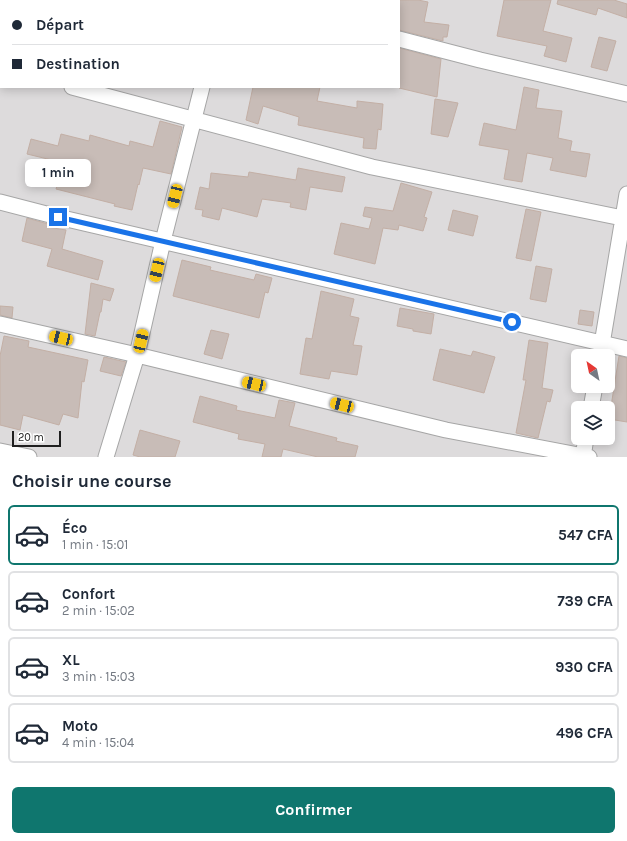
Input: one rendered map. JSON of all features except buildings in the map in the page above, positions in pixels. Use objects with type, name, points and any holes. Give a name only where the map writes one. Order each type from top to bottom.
[{"type":"street","points":[[400,39],[480,60],[627,94]]},
{"type":"street","points":[[76,88],[372,167],[625,218]]},
{"type":"street","points":[[106,457],[137,355],[163,241],[202,88]]},
{"type":"street","points":[[601,349],[625,218],[627,194]]},
{"type":"street","points":[[0,202],[597,349]]},
{"type":"street","points":[[0,324],[137,355],[446,430],[585,457],[586,445]]},
{"type":"street","points":[[615,349],[627,349]]},
{"type":"street","points":[[4,453],[29,457]]},
{"type":"shaded area","points":[[400,0],[627,0],[627,457],[0,457],[0,88],[400,88]]},
{"type":"route","points":[[58,217],[512,322]]}]
